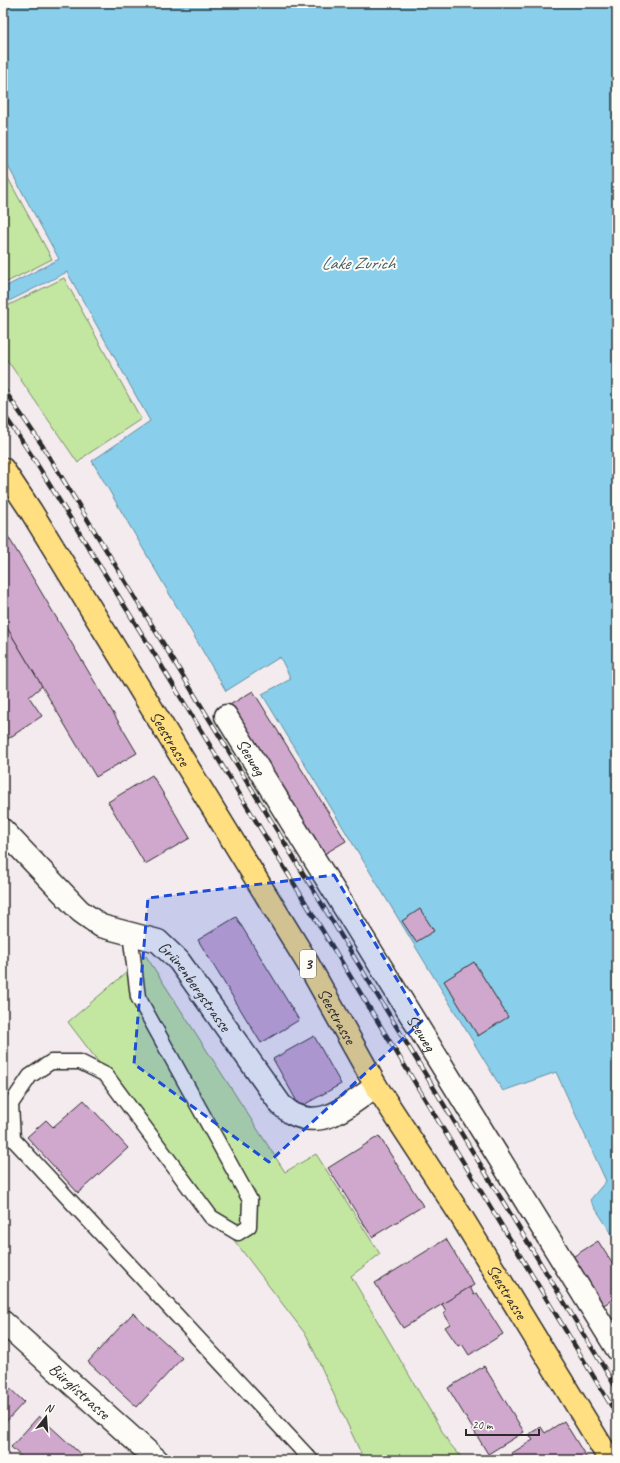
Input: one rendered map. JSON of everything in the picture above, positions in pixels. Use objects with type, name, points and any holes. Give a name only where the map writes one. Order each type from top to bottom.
[{"type":"main road","name":"Seestrasse","points":[[3,470],[40,525],[307,962],[376,1086],[461,1216],[610,1460]]},
{"type":"street","name":"Seeweg","points":[[226,716],[617,1350]]},
{"type":"street","name":"Grünenbergstrasse","points":[[3,830],[80,911],[101,926],[158,941],[179,961],[280,1105],[293,1114],[306,1119],[324,1118],[334,1115],[376,1086]]},
{"type":"street","name":"Bürglistrasse","points":[[3,1322],[157,1460]]},
{"type":"lane","points":[[130,934],[138,997],[250,1200],[250,1226],[238,1233],[211,1217],[106,1075],[80,1062],[51,1062],[30,1076],[11,1104],[13,1139],[311,1460]]},
{"type":"highlighted area","points":[[334,875],[422,1021],[269,1162],[134,1064],[148,898]]},
{"type":"green space","points":[[3,169],[52,259],[3,284]]},
{"type":"green space","points":[[64,278],[141,419],[85,456],[78,463],[3,354],[3,308]]},
{"type":"green space","points":[[146,956],[285,1172],[316,1154],[380,1254],[351,1276],[449,1443],[464,1460],[364,1460],[307,1336],[68,1022]]},
{"type":"water","name":"Lake Zurich","points":[[3,3],[617,3],[617,1242],[590,1200],[606,1181],[556,1072],[503,1091],[262,694],[291,679],[280,657],[226,691],[92,461],[150,421],[67,272],[3,304],[3,288],[59,259],[3,157]]},
{"type":"building","points":[[3,528],[137,753],[96,777],[3,621]]},
{"type":"building","points":[[3,621],[42,686],[29,697],[42,716],[3,742]]},
{"type":"building","points":[[253,691],[346,841],[321,856],[228,706]]},
{"type":"building","points":[[152,775],[190,838],[145,864],[108,802]]},
{"type":"building","points":[[420,909],[434,931],[416,942],[402,921]]},
{"type":"building","points":[[236,917],[299,1020],[261,1043],[198,940]]},
{"type":"building","points":[[474,962],[508,1017],[478,1036],[444,981]]},
{"type":"building","points":[[314,1036],[341,1084],[300,1107],[273,1059]]},
{"type":"building","points":[[84,1100],[128,1148],[78,1193],[27,1137],[46,1120],[53,1127]]},
{"type":"building","points":[[379,1136],[423,1206],[372,1237],[328,1168]]},
{"type":"building","points":[[446,1239],[474,1285],[403,1328],[375,1283]]},
{"type":"building","points":[[598,1241],[617,1271],[617,1297],[602,1306],[571,1258]]},
{"type":"building","points":[[470,1287],[474,1295],[477,1293],[503,1334],[469,1355],[462,1344],[458,1346],[445,1327],[450,1324],[444,1313],[446,1311],[442,1304]]},
{"type":"building","points":[[133,1313],[182,1358],[137,1407],[88,1362]]},
{"type":"building","points":[[484,1366],[524,1432],[488,1454],[448,1388]]},
{"type":"building","points":[[3,1382],[24,1402],[3,1425]]},
{"type":"building","points":[[39,1416],[87,1460],[25,1460],[11,1447]]},
{"type":"building","points":[[564,1421],[588,1460],[509,1460],[514,1457],[512,1453],[533,1440],[529,1434],[541,1427],[545,1433]]},
{"type":"railway","points":[[3,388],[42,445],[617,1389]]},
{"type":"railway","points":[[3,413],[30,453],[158,660],[617,1415]]}]
